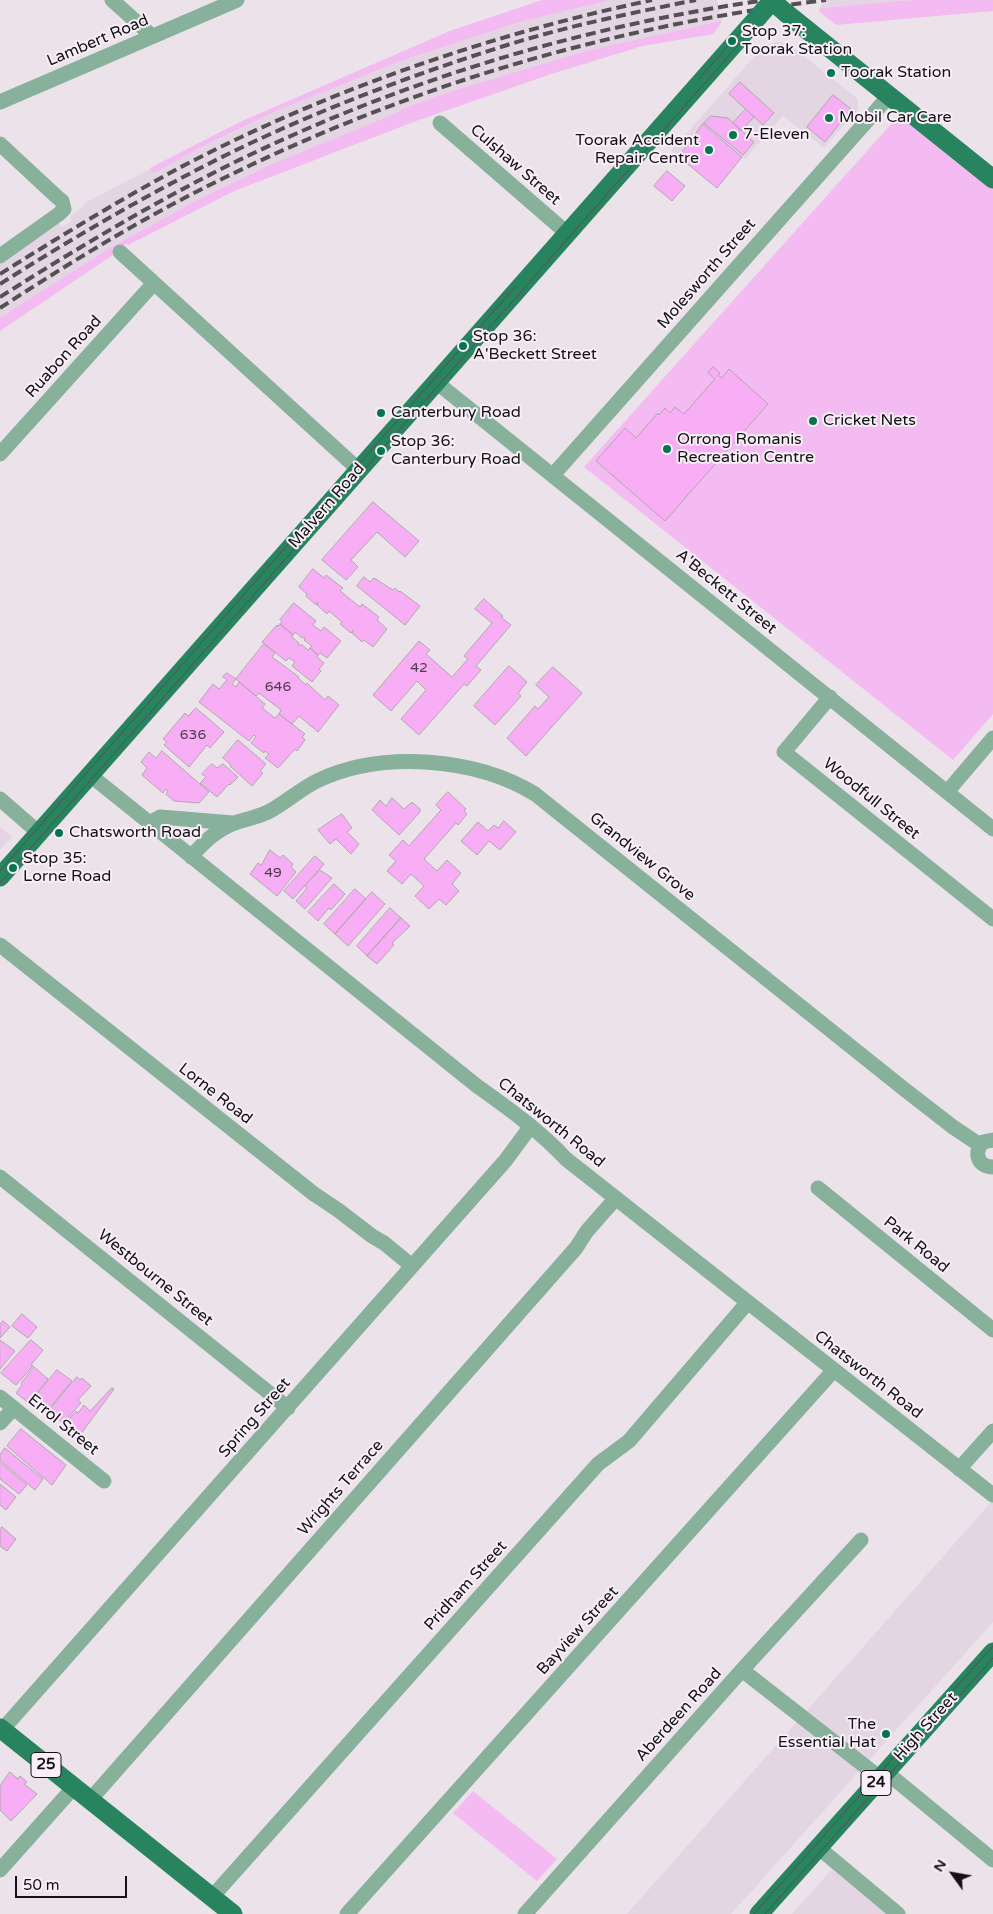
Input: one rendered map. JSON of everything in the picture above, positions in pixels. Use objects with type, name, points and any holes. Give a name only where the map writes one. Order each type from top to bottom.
[{"type":"main road","name":"Malvern Road","points":[[0,877],[758,17],[776,3]]},
{"type":"main road","points":[[776,3],[888,96],[993,179]]},
{"type":"main road","name":"High Street","points":[[760,1914],[993,1652]]},
{"type":"main road","name":"25","points":[[1,1729],[233,1914]]},
{"type":"street","points":[[112,0],[152,36]]},
{"type":"street","name":"Lambert Road","points":[[0,102],[237,0]]},
{"type":"street","name":"Molesworth Street","points":[[553,475],[888,96]]},
{"type":"street","name":"Culshaw Street","points":[[440,123],[568,234]]},
{"type":"street","points":[[0,144],[57,197],[64,206],[62,212],[0,256]]},
{"type":"street","points":[[120,252],[359,470]]},
{"type":"street","name":"Ruabon Road","points":[[0,454],[154,283]]},
{"type":"street","name":"A'Beckett Street","points":[[436,382],[993,829]]},
{"type":"street","name":"Woodfull Street","points":[[830,697],[784,752],[993,919]]},
{"type":"street","points":[[947,792],[993,738]]},
{"type":"street","name":"Grandview Grove","points":[[150,823],[160,818],[233,823],[249,820],[269,811],[319,780],[338,772],[368,766],[404,762],[434,763],[486,772],[504,778],[535,794],[953,1127],[989,1140]]},
{"type":"street","name":"Chatsworth Road","points":[[90,775],[477,1086],[531,1126],[566,1159],[993,1494]]},
{"type":"street","points":[[0,799],[39,833]]},
{"type":"street","name":"Grandview Grove","points":[[191,857],[208,838],[233,823]]},
{"type":"street","name":"Lorne Road","points":[[0,945],[314,1194],[384,1243],[412,1266]]},
{"type":"street","name":"Spring Street","points":[[1,1729],[288,1408],[505,1160],[531,1126]]},
{"type":"street","points":[[989,1140],[978,1150],[978,1159],[985,1166],[993,1167]]},
{"type":"street","name":"Westbourne Street","points":[[0,1176],[288,1408]]},
{"type":"street","name":"Park Road","points":[[818,1188],[993,1330]]},
{"type":"street","name":"Wrights Terrace","points":[[90,1800],[558,1269],[576,1248],[587,1231],[616,1198]]},
{"type":"street","name":"Pridham Street","points":[[212,1897],[598,1464],[629,1441],[748,1302]]},
{"type":"street","name":"Bayview Street","points":[[347,1914],[834,1370]]},
{"type":"street","name":"Errol Street","points":[[0,1396],[104,1482]]},
{"type":"street","points":[[0,1423],[14,1408]]},
{"type":"street","points":[[960,1469],[993,1431]]},
{"type":"street","name":"Aberdeen Road","points":[[526,1914],[742,1670],[861,1540]]},
{"type":"street","points":[[742,1670],[993,1860]]},
{"type":"street","points":[[0,1870],[74,1787]]},
{"type":"street","points":[[818,1848],[898,1914]]},
{"type":"shaded area","points":[[542,0],[717,0],[722,22],[713,34],[642,46],[551,74],[413,122],[234,191],[128,245],[127,243],[123,245],[114,254],[0,331],[0,263],[58,222],[62,227],[72,221],[70,217],[83,204],[240,122],[450,31]]},
{"type":"shaded area","points":[[542,0],[610,0],[519,22],[400,61],[278,110],[203,146],[156,172],[152,172],[150,168],[240,122],[450,31]]},
{"type":"shaded area","points":[[824,0],[912,0],[820,8]]},
{"type":"shaded area","points":[[912,0],[993,0],[993,11],[836,25],[819,11],[820,8]]},
{"type":"shaded area","points":[[722,21],[713,34],[642,46],[551,74],[413,122],[234,191],[128,245],[127,243],[114,254],[0,331],[0,318],[110,248],[198,200],[270,165],[399,112],[402,109],[449,92],[590,50]]},
{"type":"shaded area","points":[[781,42],[790,45],[858,99],[858,109],[824,148],[783,116],[745,159],[742,157],[717,188],[671,151],[762,48],[772,43]]},
{"type":"shaded area","points":[[901,113],[993,185],[993,714],[953,760],[584,467]]},
{"type":"shaded area","points":[[0,827],[12,837],[0,850]]},
{"type":"shaded area","points":[[993,1500],[993,1622],[731,1914],[627,1914]]},
{"type":"shaded area","points":[[473,1791],[557,1859],[537,1881],[453,1813]]},
{"type":"shaded area","points":[[834,1867],[889,1914],[792,1914]]},
{"type":"building","name":"7-Eleven","points":[[740,82],[774,113],[763,125],[729,94]]},
{"type":"building","name":"Mobil Car Care","points":[[833,95],[851,109],[825,142],[807,127]]},
{"type":"building","points":[[746,109],[754,117],[741,131],[733,123]]},
{"type":"building","name":"7-Eleven","points":[[711,116],[728,118],[754,142],[743,155],[704,123]]},
{"type":"building","name":"Toorak Accident Repair Centre","points":[[703,124],[742,157],[717,188],[679,157]]},
{"type":"building","points":[[667,171],[685,186],[672,201],[654,186]]},
{"type":"building","name":"Orrong Romanis Recreation Centre","points":[[713,367],[720,373],[718,375],[722,378],[729,369],[768,404],[665,521],[596,461],[625,428],[636,438],[658,413],[659,415],[665,408],[670,413],[675,407],[684,414],[715,379],[708,373]]},
{"type":"building","points":[[373,502],[419,541],[405,557],[377,532],[351,560],[358,567],[346,580],[322,560]]},
{"type":"building","points":[[313,569],[324,578],[326,575],[343,588],[340,591],[360,607],[362,604],[379,617],[377,620],[387,629],[373,647],[364,640],[362,642],[352,633],[353,630],[351,633],[340,624],[342,622],[329,611],[327,614],[317,605],[318,602],[316,605],[299,587]]},
{"type":"building","points":[[364,577],[370,582],[374,578],[393,590],[395,588],[420,606],[405,625],[357,586]]},
{"type":"building","points":[[484,599],[511,625],[476,666],[481,670],[467,686],[464,684],[419,735],[401,719],[426,690],[417,681],[391,711],[373,695],[419,641],[430,650],[426,654],[452,677],[468,659],[464,656],[492,623],[475,609]]},
{"type":"building","points":[[294,603],[316,621],[313,625],[321,631],[324,627],[341,641],[327,658],[320,653],[318,655],[310,648],[312,646],[304,640],[304,637],[302,638],[295,632],[293,635],[280,624],[282,622],[280,620]]},
{"type":"building","points":[[280,624],[293,635],[292,637],[299,643],[299,646],[301,644],[308,650],[310,648],[324,663],[319,669],[321,671],[312,682],[292,666],[295,662],[289,658],[286,661],[262,642]]},
{"type":"building","points":[[264,644],[275,653],[272,657],[299,677],[306,685],[307,683],[325,700],[328,696],[339,705],[318,732],[299,716],[292,724],[279,714],[281,710],[259,693],[256,696],[236,679]]},
{"type":"building","points":[[509,666],[527,682],[518,693],[521,696],[495,725],[474,706]]},
{"type":"building","points":[[553,667],[582,693],[526,756],[507,738],[535,706],[538,709],[549,697],[536,685]]},
{"type":"building","points":[[227,673],[236,679],[232,684],[236,687],[239,682],[265,704],[262,708],[275,718],[279,714],[305,734],[302,737],[305,740],[297,751],[295,749],[278,768],[265,758],[269,754],[265,751],[264,753],[251,743],[256,737],[254,735],[249,741],[199,702],[213,684],[219,689],[227,680],[223,677]]},
{"type":"building","points":[[196,708],[224,732],[210,748],[207,745],[189,767],[164,745],[167,742],[163,739],[185,713],[188,716]]},
{"type":"building","points":[[238,740],[266,764],[260,771],[263,773],[252,786],[223,758]]},
{"type":"building","points":[[162,751],[209,792],[199,803],[174,801],[166,794],[168,791],[166,789],[163,793],[142,775],[147,768],[141,762],[149,752],[156,758]]},
{"type":"building","points":[[212,764],[217,768],[223,764],[238,777],[217,797],[200,783],[206,777],[202,774]]},
{"type":"building","points":[[448,792],[466,809],[464,811],[467,814],[458,825],[456,823],[424,859],[437,871],[447,860],[461,873],[452,884],[459,891],[446,905],[439,899],[429,909],[415,896],[424,886],[411,874],[402,884],[387,871],[396,861],[389,855],[403,840],[409,846],[441,810],[436,805]]},
{"type":"building","points":[[392,798],[404,809],[412,802],[420,809],[420,812],[399,835],[372,810],[380,800],[386,806]]},
{"type":"building","points":[[342,814],[352,828],[347,832],[359,844],[351,854],[336,839],[330,844],[318,830]]},
{"type":"building","points":[[504,821],[516,832],[500,850],[489,841],[477,855],[461,841],[478,822],[488,831],[494,825],[498,828]]},
{"type":"building","points":[[270,850],[280,858],[283,855],[293,864],[291,867],[296,872],[277,896],[250,874],[258,863],[261,865]]},
{"type":"building","points":[[315,856],[324,864],[293,899],[284,891]]},
{"type":"building","points":[[320,870],[332,878],[305,909],[296,901],[307,888],[305,886]]},
{"type":"building","points":[[334,884],[345,894],[318,921],[308,912]]},
{"type":"building","points":[[355,889],[366,899],[335,934],[324,924]]},
{"type":"building","points":[[372,892],[385,904],[348,946],[335,934]]},
{"type":"building","points":[[390,908],[401,918],[367,956],[357,946]]},
{"type":"building","points":[[401,918],[410,926],[392,943],[394,945],[377,964],[367,956]]},
{"type":"building","points":[[22,1314],[37,1327],[28,1338],[12,1326]]},
{"type":"building","points":[[3,1321],[10,1327],[0,1338],[0,1325]]},
{"type":"building","points":[[0,1340],[15,1351],[0,1369]]},
{"type":"building","points":[[31,1340],[43,1350],[31,1365],[33,1366],[16,1385],[1,1373]]},
{"type":"building","points":[[34,1367],[48,1379],[29,1403],[16,1393]]},
{"type":"building","points":[[57,1370],[72,1381],[48,1410],[34,1399]]},
{"type":"building","points":[[77,1377],[80,1380],[82,1378],[91,1386],[78,1400],[81,1403],[63,1423],[49,1411]]},
{"type":"building","points":[[112,1388],[114,1389],[77,1439],[62,1427],[84,1405],[90,1411]]},
{"type":"building","points":[[21,1429],[66,1465],[52,1485],[7,1446]]},
{"type":"building","points":[[5,1448],[43,1479],[35,1490],[0,1460],[0,1455]]},
{"type":"building","points":[[0,1462],[27,1485],[19,1494],[0,1479]]},
{"type":"building","points":[[0,1484],[16,1497],[6,1510],[0,1505]]},
{"type":"building","points":[[2,1527],[16,1539],[7,1551],[0,1546],[0,1529]]},
{"type":"building","points":[[10,1772],[18,1779],[20,1776],[27,1782],[24,1784],[37,1794],[11,1821],[0,1810],[0,1786]]},
{"type":"tram line","points":[[698,80],[768,0]]},
{"type":"tram line","points":[[0,883],[778,0]]},
{"type":"tram line","points":[[0,871],[516,286]]},
{"type":"tram line","points":[[754,1914],[993,1646]]},
{"type":"tram line","points":[[765,1914],[993,1658]]},
{"type":"railway","points":[[0,274],[179,168],[293,114],[351,90],[470,48],[530,30],[652,0]]},
{"type":"railway","points":[[0,284],[162,188],[253,142],[323,111],[431,70],[528,39],[600,20],[696,0]]},
{"type":"railway","points":[[0,297],[110,230],[194,183],[287,137],[353,110],[487,62],[556,43],[695,11],[766,0]]},
{"type":"railway","points":[[0,308],[112,238],[169,206],[228,176],[373,112],[520,62],[595,42],[671,25],[748,11],[826,0]]},
{"type":"place","name":"Stop 37: Toorak Station","points":[[732,41]]},
{"type":"place","name":"Toorak Station","points":[[831,73]]},
{"type":"place","name":"Mobil Car Care","points":[[829,118]]},
{"type":"place","name":"7-Eleven","points":[[733,135]]},
{"type":"place","name":"Toorak Accident Repair Centre","points":[[709,150]]},
{"type":"place","name":"Stop 36: A'Beckett Street","points":[[463,346]]},
{"type":"place","name":"Canterbury Road","points":[[381,413]]},
{"type":"place","name":"Cricket Nets","points":[[813,421]]},
{"type":"place","name":"Orrong Romanis Recreation Centre","points":[[667,449]]},
{"type":"place","name":"Stop 36: Canterbury Road","points":[[381,451]]},
{"type":"place","name":"Chatsworth Road","points":[[59,833]]},
{"type":"place","name":"Stop 35: Lorne Road","points":[[13,868]]},
{"type":"place","name":"The Essential Hat","points":[[886,1734]]}]
